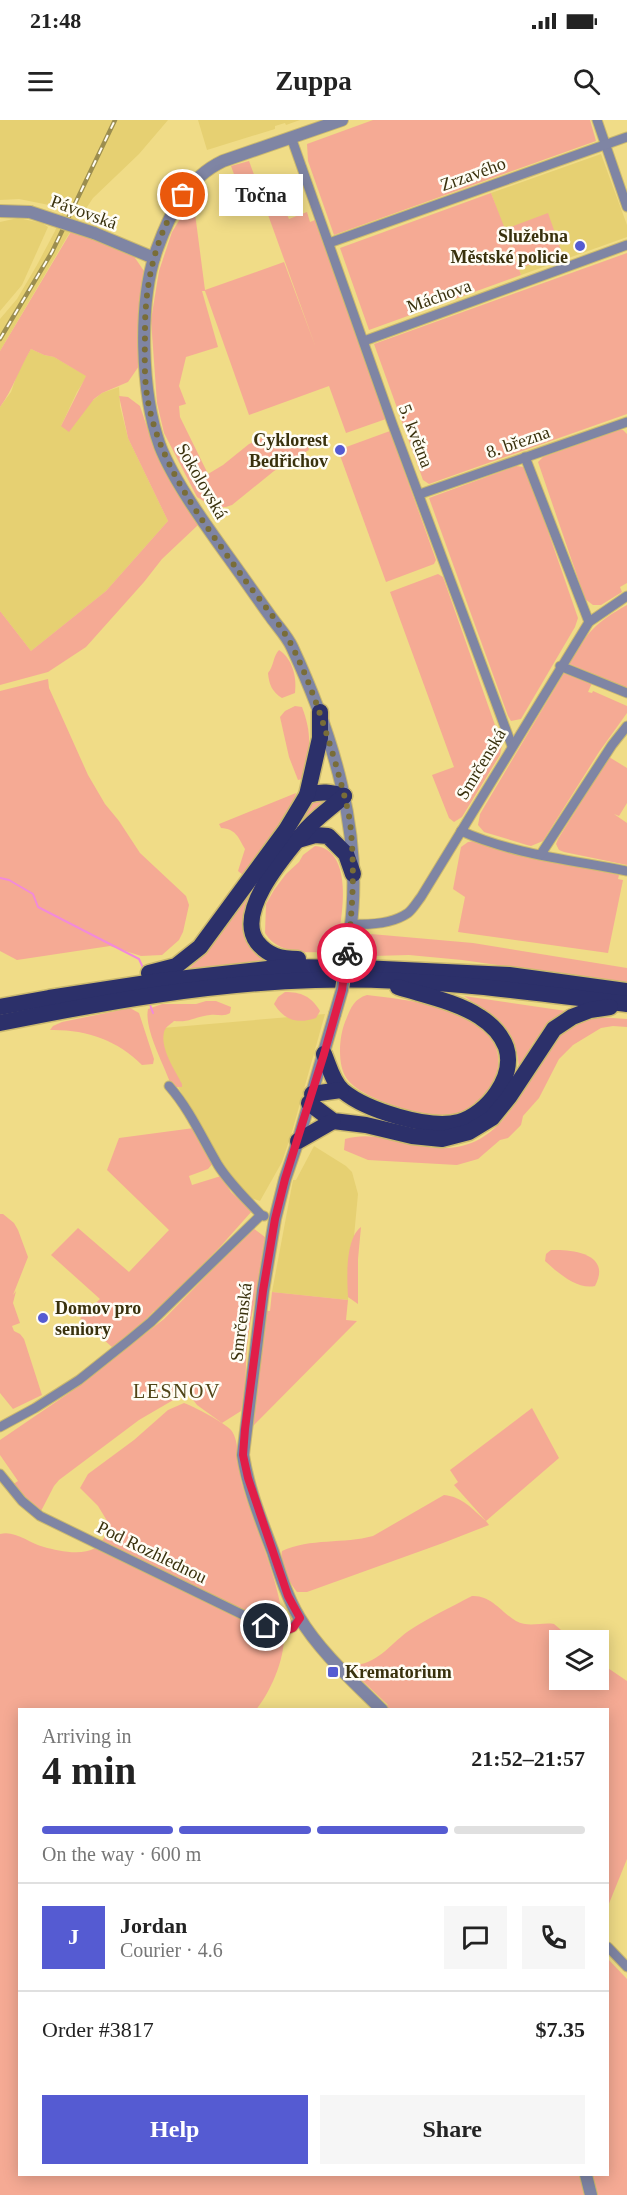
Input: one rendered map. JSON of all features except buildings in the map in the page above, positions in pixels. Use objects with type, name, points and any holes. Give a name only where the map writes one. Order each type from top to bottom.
[{"type":"highway","points":[[161,982],[176,966],[200,947],[286,830],[307,795],[320,738],[320,712]]},
{"type":"highway","points":[[307,795],[330,791],[345,796]]},
{"type":"highway","points":[[345,796],[311,825],[264,886],[253,910],[253,935],[270,954],[283,959],[324,960],[430,971]]},
{"type":"highway","points":[[298,840],[315,835],[328,836],[346,855],[353,874]]},
{"type":"highway","points":[[0,1006],[221,973],[285,967],[509,975],[627,991]]},
{"type":"highway","points":[[161,982],[223,986],[315,980],[449,983],[627,1004]]},
{"type":"highway","points":[[324,1054],[341,1090],[374,1108],[400,1117],[422,1123],[459,1122],[475,1115],[488,1105],[504,1081],[507,1049],[498,1032],[479,1016],[380,981]]},
{"type":"highway","points":[[0,1023],[121,988]]},
{"type":"highway","points":[[310,1099],[333,1121],[366,1125],[412,1136],[442,1139],[469,1132],[492,1118],[554,1029],[572,1017],[590,1010],[627,1004]]},
{"type":"highway","points":[[310,1099],[341,1090]]},
{"type":"highway","points":[[298,1142],[333,1121]]},
{"type":"street","name":"Sokolovská","points":[[342,120],[223,161],[204,171],[174,208],[154,258],[145,310],[146,388],[160,446],[172,471],[217,541],[291,644],[320,712],[345,796],[350,822],[353,874],[350,928]]},
{"type":"street","points":[[597,120],[627,207]]},
{"type":"street","name":"5. května","points":[[291,137],[445,567],[460,601],[513,746]]},
{"type":"street","name":"Zrzavého","points":[[329,243],[627,137]]},
{"type":"street","name":"Pávovská","points":[[0,211],[30,212],[94,233],[154,258]]},
{"type":"street","name":"Máchova","points":[[364,341],[627,244]]},
{"type":"street","name":"8. března","points":[[420,494],[627,422]]},
{"type":"street","points":[[525,457],[589,622]]},
{"type":"street","name":"Smrčenská","points":[[380,1708],[320,1646],[288,1596],[258,1511],[243,1455],[263,1291],[275,1219],[342,990],[350,928],[374,924],[408,913],[421,897],[560,666],[589,622],[627,596]]},
{"type":"street","points":[[560,666],[627,693]]},
{"type":"street","points":[[541,854],[612,745],[627,726]]},
{"type":"street","points":[[461,831],[478,838],[541,854],[627,871]]},
{"type":"street","points":[[169,1086],[183,1103],[219,1167],[240,1194],[261,1215],[275,1219]]},
{"type":"street","points":[[0,1427],[79,1380],[128,1341],[151,1322],[261,1215]]},
{"type":"street","name":"Pod Rozhlednou","points":[[0,1474],[22,1501],[40,1516],[266,1626],[285,1631],[293,1628],[300,1618]]},
{"type":"street","points":[[609,1948],[627,1967]]},
{"type":"street","points":[[586,2176],[591,2195]]},
{"type":"shaded area","points":[[0,120],[168,120],[139,154],[93,198],[67,237],[0,351],[0,319],[17,299],[37,265],[64,208],[19,199],[0,200]]},
{"type":"shaded area","points":[[198,120],[300,120],[275,126],[275,129],[207,150]]},
{"type":"shaded area","points":[[373,120],[590,120],[596,141],[334,235],[308,161],[307,144]]},
{"type":"shaded area","points":[[601,154],[627,225],[627,237],[521,275],[491,193]]},
{"type":"shaded area","points":[[249,161],[266,207],[248,213],[231,166]]},
{"type":"shaded area","points":[[491,193],[505,229],[548,213],[562,253],[520,268],[506,231],[521,275],[369,330],[340,248]]},
{"type":"shaded area","points":[[193,198],[205,290],[284,262],[316,348],[267,212],[283,206],[289,219],[307,212],[310,222],[315,220],[386,419],[346,433],[329,386],[249,415],[205,291],[202,291],[218,347],[186,357],[179,386],[186,404],[179,406],[180,417],[208,474],[249,444],[270,434],[279,444],[307,441],[309,450],[274,471],[232,505],[226,507],[213,507],[197,497],[164,433],[157,403],[151,320],[159,271],[172,232]]},
{"type":"shaded area","points":[[18,218],[42,223],[48,227],[22,285],[0,311],[0,222]]},
{"type":"shaded area","points":[[72,230],[133,255],[144,271],[138,322],[139,366],[128,382],[94,399],[69,432],[61,426],[86,376],[54,357],[31,349],[0,407],[0,351]]},
{"type":"shaded area","points":[[627,253],[627,414],[429,484],[423,480],[374,344]]},
{"type":"shaded area","points":[[31,349],[54,357],[87,376],[61,426],[102,393],[119,387],[120,406],[128,438],[168,521],[106,591],[31,651],[0,611],[0,407],[11,392],[19,369]]},
{"type":"shaded area","points":[[119,396],[128,397],[140,406],[165,471],[198,525],[162,559],[86,647],[48,672],[0,685],[0,611],[31,651],[106,591],[168,521],[128,438]]},
{"type":"shaded area","points":[[623,430],[627,434],[627,583],[620,587],[622,592],[601,605],[593,605],[585,599],[538,462],[543,457]]},
{"type":"shaded area","points":[[390,431],[436,560],[434,564],[386,582],[338,450]]},
{"type":"shaded area","points":[[516,466],[524,467],[528,473],[578,618],[575,627],[521,719],[511,721],[429,498]]},
{"type":"shaded area","points":[[438,574],[443,577],[502,745],[500,755],[462,817],[454,822],[449,818],[432,775],[454,767],[390,592]]},
{"type":"shaded area","points":[[627,605],[627,688],[569,664],[593,629]]},
{"type":"shaded area","points":[[279,650],[288,658],[295,681],[295,693],[282,698],[272,687],[268,673]]},
{"type":"shaded area","points":[[565,671],[592,683],[588,692],[593,691],[627,706],[627,713],[599,752],[543,841],[531,846],[484,832],[478,825],[480,814]]},
{"type":"shaded area","points":[[48,679],[49,688],[88,775],[105,804],[140,853],[186,896],[189,905],[183,932],[179,940],[162,955],[141,956],[110,946],[17,960],[0,951],[0,691]]},
{"type":"shaded area","points":[[295,706],[302,707],[309,734],[309,751],[305,769],[302,779],[298,780],[289,757],[280,717],[285,711]]},
{"type":"shaded area","points":[[609,757],[627,768],[627,803],[619,816],[614,814],[627,823],[627,865],[564,852],[559,850],[556,844]]},
{"type":"shaded area","points":[[296,793],[281,823],[243,875],[238,871],[245,849],[236,834],[221,828],[219,824]]},
{"type":"shaded area","points":[[331,799],[249,901],[264,962],[189,969],[234,915],[307,809],[314,802]]},
{"type":"shaded area","points":[[474,841],[505,851],[619,875],[618,879],[623,880],[608,953],[458,932],[465,897],[453,889],[461,847]]},
{"type":"shaded area","points":[[315,846],[328,851],[336,860],[341,874],[343,907],[335,951],[306,952],[287,949],[279,946],[265,933],[266,904],[274,890],[303,855]]},
{"type":"shaded area","points":[[371,934],[473,943],[627,968],[627,983],[462,960],[409,955],[373,956],[360,951],[362,943]]},
{"type":"shaded area","points":[[285,992],[301,994],[309,998],[320,1011],[316,1018],[303,1021],[292,1020],[278,1010],[274,1004]]},
{"type":"shaded area","points":[[367,995],[446,1009],[488,1033],[498,1055],[498,1067],[495,1079],[480,1100],[459,1113],[436,1116],[378,1100],[354,1086],[347,1079],[342,1066],[341,1035],[353,1006],[358,999]]},
{"type":"shaded area","points":[[464,996],[566,1011],[533,1043],[519,1068],[514,1042],[503,1024]]},
{"type":"shaded area","points":[[216,1001],[231,1007],[230,1013],[174,1021],[165,1030],[163,1039],[166,1052],[182,1084],[182,1087],[175,1087],[170,1082],[151,1035],[148,1009],[162,1004],[196,1004]]},
{"type":"shaded area","points":[[130,1008],[139,1013],[154,1059],[153,1064],[142,1065],[122,1049],[88,1034],[50,1030],[62,1022]]},
{"type":"shaded area","points":[[325,1014],[282,1162],[260,1201],[248,1197],[225,1168],[170,1073],[151,1029]]},
{"type":"shaded area","points":[[598,1017],[627,1019],[627,1027],[601,1028],[573,1045],[559,1059],[539,1098],[523,1116],[521,1125],[508,1138],[500,1140],[478,1159],[457,1165],[368,1160],[344,1150],[345,1139],[361,1136],[442,1148],[459,1147],[476,1141],[498,1125],[516,1103],[557,1036],[576,1024]]},
{"type":"shaded area","points":[[194,1128],[213,1163],[208,1169],[189,1176],[192,1185],[221,1176],[231,1192],[252,1211],[219,1248],[155,1312],[113,1348],[80,1318],[100,1299],[51,1255],[78,1228],[129,1272],[169,1230],[107,1170],[119,1138]]},
{"type":"shaded area","points":[[314,1146],[352,1172],[358,1194],[348,1300],[272,1292],[293,1180],[296,1180]]},
{"type":"shaded area","points":[[0,1214],[14,1223],[28,1257],[13,1295],[16,1291],[13,1303],[20,1323],[12,1326],[14,1331],[24,1339],[42,1395],[13,1409],[0,1393]]},
{"type":"shaded area","points":[[361,1227],[358,1304],[348,1297],[347,1270],[352,1240]]},
{"type":"shaded area","points":[[253,1228],[265,1237],[249,1333],[241,1411],[222,1423],[197,1405],[187,1392],[139,1420],[59,1480],[40,1513],[12,1485],[18,1481],[0,1455],[0,1440],[69,1393],[164,1319]]},
{"type":"shaded area","points":[[551,1250],[579,1253],[594,1260],[599,1275],[595,1286],[588,1287],[574,1283],[555,1270],[545,1261],[546,1254]]},
{"type":"shaded area","points":[[272,1292],[348,1300],[346,1320],[357,1321],[251,1428],[266,1311],[270,1311]]},
{"type":"shaded area","points":[[184,1403],[222,1423],[234,1435],[242,1484],[279,1596],[284,1644],[280,1664],[272,1684],[257,1708],[18,1708],[18,2176],[609,2176],[609,1960],[627,1979],[627,2195],[0,2195],[0,1534],[11,1534],[50,1549],[63,1551],[84,1552],[98,1546],[109,1524],[98,1506],[80,1488],[88,1474],[134,1440],[168,1410]]},
{"type":"shaded area","points":[[532,1408],[559,1458],[486,1521],[454,1485],[458,1482],[450,1470]]},
{"type":"shaded area","points":[[444,1495],[462,1501],[489,1525],[307,1592],[297,1592],[288,1578],[281,1556],[282,1551],[304,1544],[373,1536]]},
{"type":"shaded area","points":[[472,1596],[479,1596],[490,1601],[516,1621],[530,1624],[554,1624],[561,1630],[549,1630],[549,1690],[609,1690],[609,1669],[627,1681],[627,1859],[609,1904],[609,1708],[383,1708],[388,1705],[350,1669],[361,1669],[356,1665],[372,1660],[410,1630]]},
{"type":"waterway","points":[[0,878],[9,880],[33,894],[38,907],[139,959],[144,970]]},
{"type":"waterway","points":[[149,1002],[153,1013]]},
{"type":"railway","points":[[0,339],[52,252],[115,120]]},
{"type":"way so far","points":[[183,195],[166,223],[154,258],[145,310],[146,388],[160,446],[172,471],[217,541],[291,644],[320,712],[345,796],[350,822],[353,874],[347,953]]},
{"type":"place","name":"Točna","points":[[183,195]]},
{"type":"place","name":"Služebna Městské policie","points":[[580,246]]},
{"type":"place","name":"Cyklorest Bedřichov","points":[[340,450]]},
{"type":"place","name":"Domov pro seniory","points":[[43,1318]]},
{"type":"place","name":"Krematorium","points":[[333,1672]]},
{"type":"district","name":"LESNOV","points":[[177,1391]]},
{"type":"route","points":[[266,1626],[285,1631],[293,1628],[300,1618],[288,1596],[248,1478],[243,1455],[245,1429],[275,1219],[342,990],[347,953]]}]
